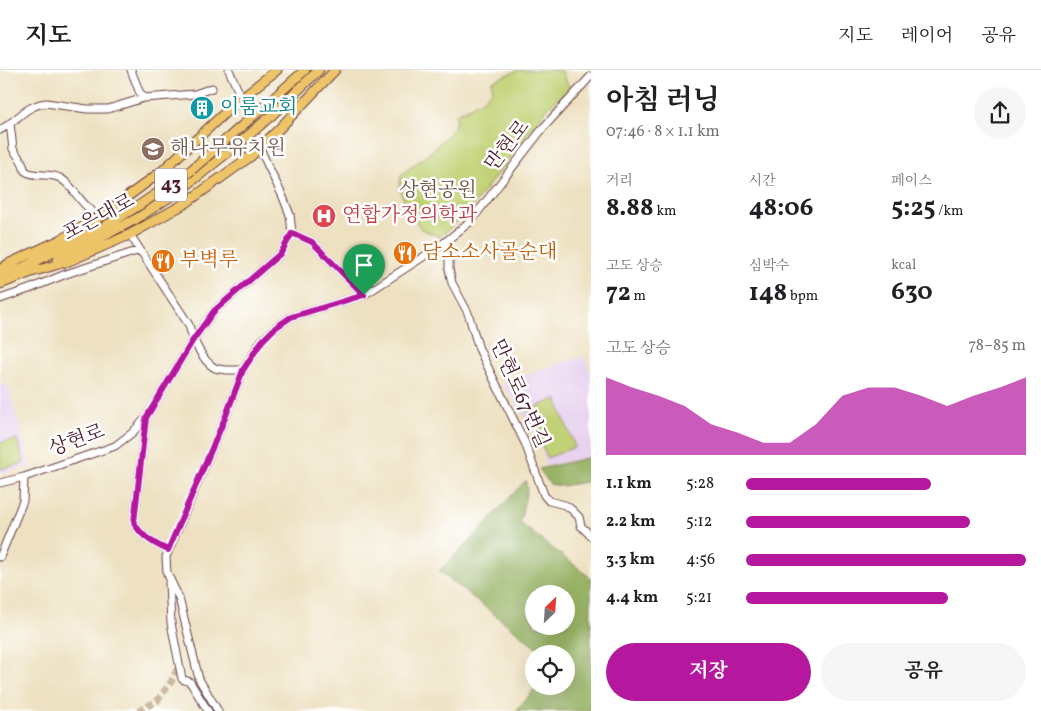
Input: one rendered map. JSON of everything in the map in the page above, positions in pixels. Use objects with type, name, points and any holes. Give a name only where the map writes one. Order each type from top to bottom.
[{"type":"main road","points":[[0,270],[8,264],[60,240],[101,225],[241,98],[277,70]]},
{"type":"main road","name":"포은대로","points":[[0,275],[22,268],[138,206],[189,172],[237,132],[305,70]]},
{"type":"main road","name":"포은대로","points":[[0,284],[35,271],[101,225],[136,219],[182,189],[242,141],[319,70]]},
{"type":"main road","points":[[35,271],[69,261],[125,237],[186,203],[240,165],[260,148],[335,70]]},
{"type":"street","points":[[131,70],[139,91],[144,98]]},
{"type":"street","points":[[229,70],[260,148],[290,214],[292,233],[312,242],[364,295]]},
{"type":"street","name":"만현로","points":[[170,579],[166,564],[168,550],[225,418],[243,370],[262,341],[275,328],[291,317],[364,295],[444,244],[470,222],[549,122],[591,76]]},
{"type":"street","points":[[0,130],[26,110],[40,104],[108,109],[144,98],[195,94],[212,88]]},
{"type":"street","points":[[10,124],[13,149],[22,162],[25,171],[30,174],[45,174],[59,177],[67,183],[91,210]]},
{"type":"street","name":"상현로","points":[[0,483],[24,477],[115,446],[132,433],[146,418],[193,340],[214,311],[281,253],[292,233]]},
{"type":"street","points":[[125,237],[140,250],[189,325],[193,340],[206,360],[214,367],[243,370]]},
{"type":"street","name":"만현로67번길","points":[[444,244],[449,256],[452,283],[468,313],[479,349],[525,443],[544,495],[549,501],[565,505],[571,509],[579,516],[581,526],[591,536]]},
{"type":"street","points":[[0,299],[66,274],[140,250]]},
{"type":"street","points":[[146,418],[134,522],[142,534],[158,546],[168,550]]},
{"type":"street","points":[[0,556],[23,500],[24,477]]},
{"type":"street","points":[[170,579],[171,623],[182,679],[190,682],[208,711]]},
{"type":"street","points":[[170,579],[180,598],[199,680],[218,711]]},
{"type":"shaded area","points":[[584,356],[591,374],[591,456],[545,466],[542,449],[536,434],[502,383]]},
{"type":"shaded area","points":[[8,384],[30,467],[0,473],[0,386]]},
{"type":"green space","name":"상현공원","points":[[518,70],[561,70],[570,89],[548,107],[478,199],[459,220],[440,237],[421,229],[407,208],[399,188],[401,175],[433,150],[454,128],[457,114],[484,99],[492,90],[492,81]]},
{"type":"green space","points":[[556,399],[575,447],[547,458],[528,410]]},
{"type":"green space","points":[[17,439],[24,463],[0,469],[0,443]]},
{"type":"green space","points":[[591,457],[591,481],[562,486],[550,484],[539,469]]},
{"type":"green space","points":[[526,480],[527,489],[520,523],[591,578],[591,711],[516,711],[529,695],[575,695],[575,645],[534,645],[439,571],[467,544]]},
{"type":"tunnel","points":[[91,210],[131,236]]},
{"type":"tunnel","points":[[138,711],[157,701],[171,682],[179,666]]},
{"type":"place","name":"이룸교회","points":[[202,108]]},
{"type":"place","name":"해나무유치원","points":[[153,149]]},
{"type":"place","name":"연합가정의학과","points":[[324,216]]},
{"type":"place","name":"담소소사골순대","points":[[405,253]]},
{"type":"place","name":"부벽루","points":[[163,261]]},
{"type":"route","points":[[292,233],[312,242],[364,295],[291,317],[275,328],[262,341],[243,370],[225,418],[168,550],[158,546],[142,534],[134,522],[146,418],[166,382],[214,311],[281,253],[292,233]]}]
